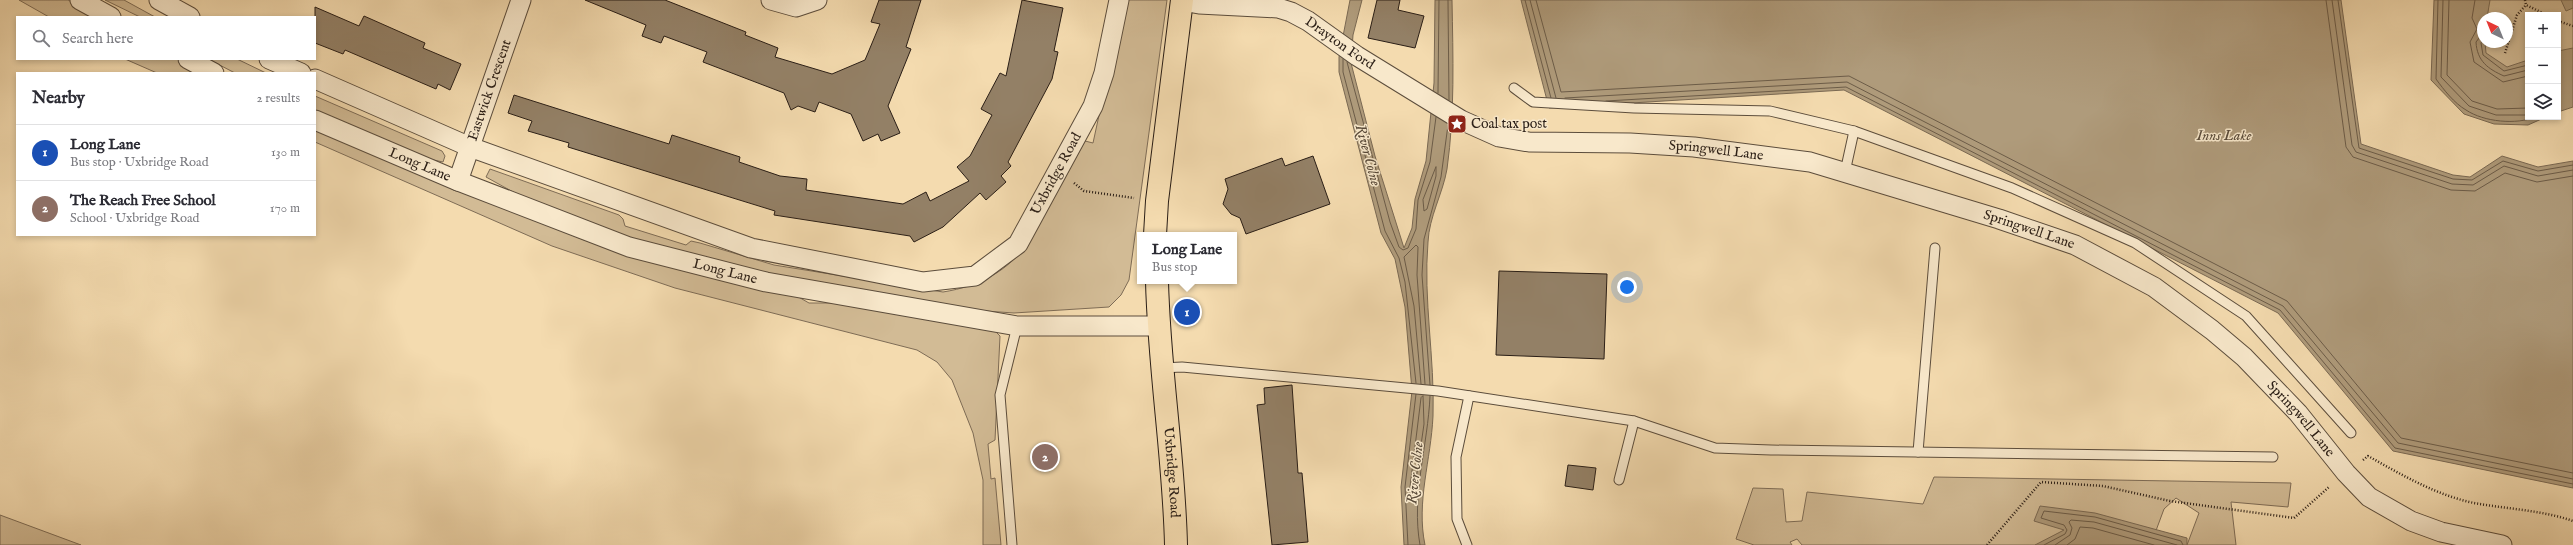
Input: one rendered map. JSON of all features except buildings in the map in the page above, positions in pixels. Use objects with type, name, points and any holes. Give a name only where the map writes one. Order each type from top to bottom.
[{"type":"main road","points":[[1155,232],[1157,201],[1182,0]]},
{"type":"main road","name":"Uxbridge Road","points":[[1157,284],[1158,326],[1175,485],[1176,545]]},
{"type":"street","points":[[80,0],[110,16]]},
{"type":"street","points":[[159,0],[188,16]]},
{"type":"street","name":"Eastwick Crescent","points":[[458,181],[521,0]]},
{"type":"street","points":[[771,0],[796,7],[817,0]]},
{"type":"street","name":"Uxbridge Road","points":[[470,147],[751,248],[923,282],[975,276],[1018,244],[1093,106],[1104,73],[1119,0]]},
{"type":"street","name":"Drayton Ford","points":[[1182,0],[1199,4],[1278,8],[1308,21],[1356,56],[1461,120]]},
{"type":"street","points":[[190,60],[212,72]]},
{"type":"street","points":[[271,60],[299,72]]},
{"type":"street","points":[[316,79],[470,147]]},
{"type":"street","name":"Long Lane","points":[[316,120],[458,181],[644,251],[766,282],[1017,326],[1158,326]]},
{"type":"street","name":"Springwell Lane","points":[[1461,120],[1499,137],[1529,142],[1630,143],[1701,148],[1803,161],[1845,172],[2006,221],[2075,245],[2123,269],[2185,310],[2244,357],[2298,413],[2346,473],[2369,497],[2411,521],[2440,532],[2502,545]]},
{"type":"lane","points":[[1514,88],[1533,102],[1634,108],[1770,111],[1854,132],[2012,188],[2135,243],[2246,316],[2351,433]]},
{"type":"lane","points":[[1845,172],[1854,132]]},
{"type":"lane","points":[[1918,452],[1936,248]]},
{"type":"lane","points":[[1012,545],[1000,395],[1017,326]]},
{"type":"lane","points":[[1162,368],[1182,367],[1438,391],[1634,421],[1715,448],[2272,456]]},
{"type":"lane","points":[[1467,545],[1457,519],[1456,457],[1469,396]]},
{"type":"lane","points":[[1619,480],[1634,421]]},
{"type":"path","points":[[2525,0],[2526,5]]},
{"type":"path","points":[[2526,5],[2541,12]]},
{"type":"path","points":[[2505,53],[2517,15],[2526,5]]},
{"type":"path","points":[[2561,22],[2573,26]]},
{"type":"path","points":[[1058,170],[1084,191],[1157,201]]},
{"type":"path","points":[[1987,545],[2041,482],[2104,486],[2206,506]]},
{"type":"path","points":[[2556,515],[2573,520]]},
{"type":"shaded area","points":[[19,0],[68,0],[99,16],[47,16]]},
{"type":"shaded area","points":[[105,0],[124,0],[153,16],[138,16]]},
{"type":"shaded area","points":[[1124,0],[1167,0],[1129,280],[1121,295],[1109,307],[1014,313],[957,309],[790,280],[614,234],[533,203],[486,177],[490,169],[619,215],[623,219],[625,226],[686,245],[691,241],[700,243],[774,265],[943,292],[969,286],[992,276],[1021,252],[1030,241],[1085,141],[1093,143]]},
{"type":"shaded area","points":[[2459,0],[2573,0],[2573,81],[2561,84],[2561,12],[2525,12],[2525,92],[2505,96],[2482,48],[2513,48],[2513,12],[2477,12],[2477,38]]},
{"type":"shaded area","points":[[127,60],[181,60],[200,72],[155,72]]},
{"type":"shaded area","points":[[210,60],[239,60],[264,72],[233,72]]},
{"type":"shaded area","points":[[316,96],[442,151],[445,156],[443,162],[429,159],[316,112]]},
{"type":"shaded area","points":[[316,129],[584,240],[732,282],[795,295],[809,303],[842,303],[993,329],[1000,336],[995,440],[988,444],[991,479],[995,478],[1001,545],[983,545],[983,480],[973,433],[952,380],[937,362],[917,350],[675,288],[552,246],[316,142]]},
{"type":"shaded area","points":[[1934,477],[2291,483],[2288,507],[2231,502],[2236,545],[2187,545],[2199,513],[2176,498],[2164,509],[2154,536],[2057,545],[1802,545],[1797,539],[1790,542],[1792,545],[1754,545],[1736,539],[1753,488],[1783,489],[1786,522],[1802,521],[1807,492],[1923,504]]},
{"type":"shaded area","points":[[0,515],[81,545],[0,545]]},
{"type":"water","name":"River Colne","points":[[1350,0],[1362,0],[1353,35],[1351,63],[1375,156],[1404,248],[1412,228],[1415,199],[1426,161],[1434,83],[1435,0],[1452,0],[1453,84],[1450,148],[1445,178],[1433,214],[1428,242],[1427,286],[1433,416],[1422,513],[1425,545],[1404,545],[1401,487],[1412,391],[1405,307],[1395,259],[1381,233],[1339,72],[1339,57]]},
{"type":"water","name":"Inns Lake","points":[[1521,0],[2341,0],[2361,144],[2453,175],[2470,177],[2502,156],[2538,167],[2573,161],[2573,488],[2393,451],[2278,313],[1844,90],[1549,108]]},
{"type":"water","points":[[2434,0],[2490,0],[2488,12],[2477,12],[2477,48],[2486,48],[2486,53],[2507,67],[2525,61],[2525,120],[2539,120],[2528,125],[2494,124],[2464,114],[2431,80]]},
{"type":"water","points":[[2561,0],[2573,0],[2573,8],[2566,11]]},
{"type":"water","points":[[2573,48],[2573,107],[2561,111],[2561,84],[2561,50]]},
{"type":"water","points":[[2040,506],[2095,513],[2187,538],[2187,545],[2035,545],[2064,530],[2034,521]]},
{"type":"place","name":"Coal tax post","points":[[1457,124]]},
{"type":"place","name":"Long Lane","points":[[1187,312]]},
{"type":"place","name":"The Reach Free School","points":[[1045,457]]}]
